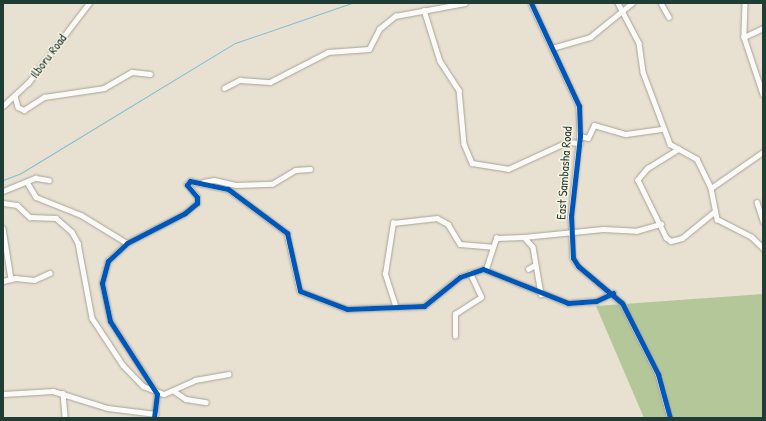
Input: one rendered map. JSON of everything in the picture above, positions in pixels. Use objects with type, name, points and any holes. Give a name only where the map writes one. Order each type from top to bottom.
[{"type":"street","name":"Ilboru Road","points":[[3,106],[15,96],[89,3]]},
{"type":"street","points":[[224,88],[240,80],[270,82],[328,52],[369,49],[388,20],[424,10],[465,3]]},
{"type":"street","name":"East Sambasha Road","points":[[531,3],[576,96],[580,143],[571,234],[572,253],[578,266],[613,293],[622,303],[654,365],[670,418]]},
{"type":"street","points":[[618,3],[638,43],[643,72],[663,129],[670,144],[697,159],[711,188],[714,212],[719,221],[752,237],[763,248]]},
{"type":"street","points":[[552,48],[585,40],[632,3]]},
{"type":"street","points":[[661,3],[669,17]]},
{"type":"street","points":[[745,3],[744,37],[763,94]]},
{"type":"street","points":[[424,10],[440,61],[459,90],[464,144],[472,163],[482,168],[508,170],[567,142],[580,143]]},
{"type":"street","points":[[744,37],[763,28]]},
{"type":"street","points":[[15,96],[18,107],[24,110],[44,97],[104,88],[132,72],[150,74]]},
{"type":"street","points":[[580,136],[588,138],[594,125],[626,134],[663,129]]},
{"type":"street","points":[[679,149],[648,168],[638,180],[661,224],[666,237],[674,241],[714,212]]},
{"type":"street","points":[[711,188],[763,152]]},
{"type":"street","points":[[3,394],[63,393],[108,408],[155,416],[157,394],[112,325],[104,303],[102,283],[108,261],[127,243],[189,210],[197,200],[187,183],[201,183],[214,180],[236,185],[272,184],[292,171],[310,169]]},
{"type":"street","points":[[3,191],[40,177],[49,180]]},
{"type":"street","points":[[27,182],[40,199],[81,215],[127,243]]},
{"type":"street","points":[[201,183],[233,192],[289,235],[302,293],[348,309],[395,305],[424,306],[445,287],[470,273],[486,269],[541,294],[573,303],[596,301],[613,293]]},
{"type":"street","points":[[757,202],[763,221]]},
{"type":"street","points":[[3,203],[17,205],[30,217],[56,218],[72,232],[78,243],[92,318],[129,373],[157,394],[174,391],[195,380],[228,374]]},
{"type":"street","points":[[395,305],[385,274],[393,223],[437,218],[449,225],[460,244],[492,248]]},
{"type":"street","points":[[486,269],[492,248],[499,237],[571,234],[603,229],[636,231],[661,224]]},
{"type":"street","points":[[3,228],[11,279]]},
{"type":"street","points":[[524,237],[533,247],[541,294]]},
{"type":"street","points":[[528,269],[535,265]]},
{"type":"street","points":[[3,281],[11,279],[32,281],[50,273]]},
{"type":"street","points":[[455,336],[455,314],[481,297],[470,273]]},
{"type":"street","points":[[174,391],[186,399],[206,402]]},
{"type":"street","points":[[63,393],[65,418]]},
{"type":"green space","points":[[763,294],[763,418],[644,418],[596,306]]},
{"type":"waterway","points":[[3,180],[21,173],[235,43],[352,3]]},
{"type":"cycle path","points":[[531,3],[579,106],[580,136],[571,216],[573,258],[578,266],[622,303],[658,374],[670,418]]},
{"type":"cycle path","points":[[154,418],[157,394],[110,321],[102,283],[108,261],[127,243],[185,213],[197,203],[197,197],[187,185],[190,181],[228,189],[287,233],[300,291],[347,309],[424,306],[460,277],[483,269],[568,303],[596,301],[613,293]]}]
